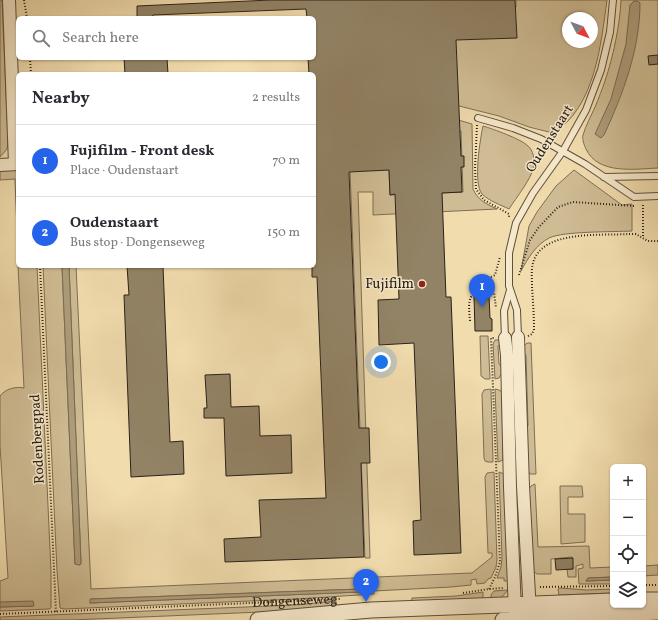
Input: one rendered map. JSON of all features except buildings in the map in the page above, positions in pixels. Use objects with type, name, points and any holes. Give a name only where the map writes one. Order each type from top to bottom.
[{"type":"street","points":[[9,0],[16,144]]},
{"type":"street","points":[[0,165],[16,164]]},
{"type":"street","name":"Oudenstaart","points":[[518,337],[530,614]]},
{"type":"street","name":"Oudenstaart","points":[[505,338],[507,355],[515,615]]},
{"type":"street","points":[[646,600],[658,600]]},
{"type":"street","name":"Dongenseweg","points":[[530,614],[610,601]]},
{"type":"street","name":"Dongenseweg","points":[[258,620],[372,610],[515,615],[658,612]]},
{"type":"street","name":"Dongenseweg","points":[[503,620],[515,615]]},
{"type":"lane","name":"Oudenstaart","points":[[505,338],[504,311],[510,290],[509,253],[516,223],[533,193],[563,151],[586,110],[601,70],[610,32],[613,0]]},
{"type":"lane","points":[[478,118],[513,128],[541,139],[604,176],[634,197],[658,196]]},
{"type":"lane","points":[[604,176],[658,176]]},
{"type":"lane","name":"Oudenstaart","points":[[510,290],[517,310],[518,337]]},
{"type":"path","points":[[24,0],[27,16]]},
{"type":"path","points":[[30,60],[31,72]]},
{"type":"path","points":[[478,118],[475,168],[476,189],[484,200],[509,214],[508,220]]},
{"type":"path","points":[[519,275],[530,240],[539,227],[558,207],[573,202],[635,206]]},
{"type":"path","points":[[643,204],[643,238]]},
{"type":"path","points":[[518,337],[529,336],[534,330],[533,263],[537,254],[544,246],[566,237],[629,234],[636,234],[648,241],[658,241]]},
{"type":"path","points":[[491,277],[496,274],[498,269],[500,254]]},
{"type":"path","name":"Rodenbergpad","points":[[40,268],[56,612]]},
{"type":"path","points":[[470,321],[470,296],[475,292],[494,292],[496,311]]},
{"type":"path","points":[[489,589],[495,578],[500,562],[491,338],[505,338]]},
{"type":"path","points":[[646,585],[658,584]]},
{"type":"path","points":[[529,587],[610,586]]},
{"type":"path","points":[[460,593],[489,589],[513,588]]},
{"type":"path","name":"Dongenseweg","points":[[0,614],[340,599]]},
{"type":"shaded area","points":[[0,0],[2,0],[8,143],[7,149],[0,157]]},
{"type":"shaded area","points":[[516,0],[607,0],[602,36],[594,74],[587,92],[578,108],[567,122],[553,133],[529,127],[499,116],[443,102],[448,117],[472,124],[473,189],[477,196],[483,201],[497,209],[373,215],[373,192],[358,192],[370,558],[365,558],[350,171],[388,146],[390,195],[463,192],[461,131],[388,134],[368,13],[516,7]]},
{"type":"shaded area","points":[[621,0],[658,0],[658,168],[618,169],[608,167],[599,163],[592,157],[583,142],[584,131],[599,97],[611,62],[618,30]]},
{"type":"shaded area","points":[[634,1],[640,3],[634,54],[618,104],[604,135],[601,138],[595,134],[611,99],[626,44],[630,5]]},
{"type":"shaded area","points":[[483,126],[507,134],[519,140],[530,148],[533,155],[533,171],[509,209],[488,199],[482,194],[479,188],[478,161]]},
{"type":"shaded area","points":[[16,170],[16,205],[15,179],[0,180],[0,171]]},
{"type":"shaded area","points":[[574,170],[622,205],[632,204],[632,231],[577,233],[549,238],[536,248],[521,271],[529,226],[537,212],[556,186]]},
{"type":"shaded area","points":[[18,268],[37,268],[51,571],[51,608],[0,611],[0,607],[33,606],[0,606],[0,581],[8,578],[0,445],[0,396],[11,389],[18,387],[24,388]]},
{"type":"shaded area","points":[[43,268],[62,268],[75,564],[80,565],[69,268],[76,268],[91,589],[472,573],[492,557],[492,553],[488,553],[485,477],[487,473],[494,472],[497,560],[496,567],[491,578],[485,583],[477,584],[476,579],[471,580],[471,585],[374,591],[374,594],[297,599],[60,608]],"holes":[[[360,589],[360,592],[90,603],[91,599]]]},
{"type":"shaded area","points":[[62,268],[69,268],[81,563],[80,565],[75,564]]},
{"type":"shaded area","points":[[480,336],[488,336],[490,379],[485,379],[481,376]]},
{"type":"shaded area","points":[[495,340],[501,340],[501,343],[498,346],[499,364],[502,367],[502,373],[499,378],[495,379],[493,344]]},
{"type":"shaded area","points":[[527,343],[531,343],[536,474],[530,474],[528,471],[526,427],[528,426],[526,355],[523,354],[523,347]]},
{"type":"shaded area","points":[[491,389],[493,462],[488,462],[485,461],[484,458],[482,394],[484,390]]},
{"type":"shaded area","points":[[495,389],[502,392],[503,460],[498,462]]},
{"type":"shaded area","points":[[499,472],[504,474],[511,581],[504,581],[504,578],[497,578],[501,567],[502,558]]},
{"type":"shaded area","points":[[535,484],[538,547],[589,546],[590,568],[610,567],[610,577],[588,578],[586,581],[610,580],[610,584],[579,584],[578,569],[583,568],[583,564],[576,566],[576,577],[568,577],[567,569],[573,569],[572,557],[551,559],[551,574],[537,574],[533,571],[529,489]]},
{"type":"shaded area","points":[[560,486],[582,486],[583,497],[568,497],[568,514],[585,514],[585,542],[561,544]]},
{"type":"shaded area","points":[[658,565],[658,575],[646,576],[646,566]]},
{"type":"shaded area","points":[[610,577],[610,580],[586,581],[588,578]]},
{"type":"shaded area","points":[[360,589],[360,592],[90,603],[90,599]]},
{"type":"shaded area","points":[[558,589],[610,589],[610,593],[559,595]]},
{"type":"shaded area","points":[[508,590],[501,598],[491,602],[491,595],[494,591]]},
{"type":"shaded area","points":[[483,592],[483,603],[411,604],[412,598],[456,596]]},
{"type":"shaded area","points":[[33,601],[34,606],[0,607],[0,602]]},
{"type":"shaded area","points":[[336,601],[336,607],[333,609],[71,620],[0,620],[0,617],[295,605]]},
{"type":"place","name":"Fujifilm","points":[[422,284]]},
{"type":"place","name":"Fujifilm - Front desk","points":[[482,307]]},
{"type":"place","name":"Oudenstaart","points":[[366,602]]}]
